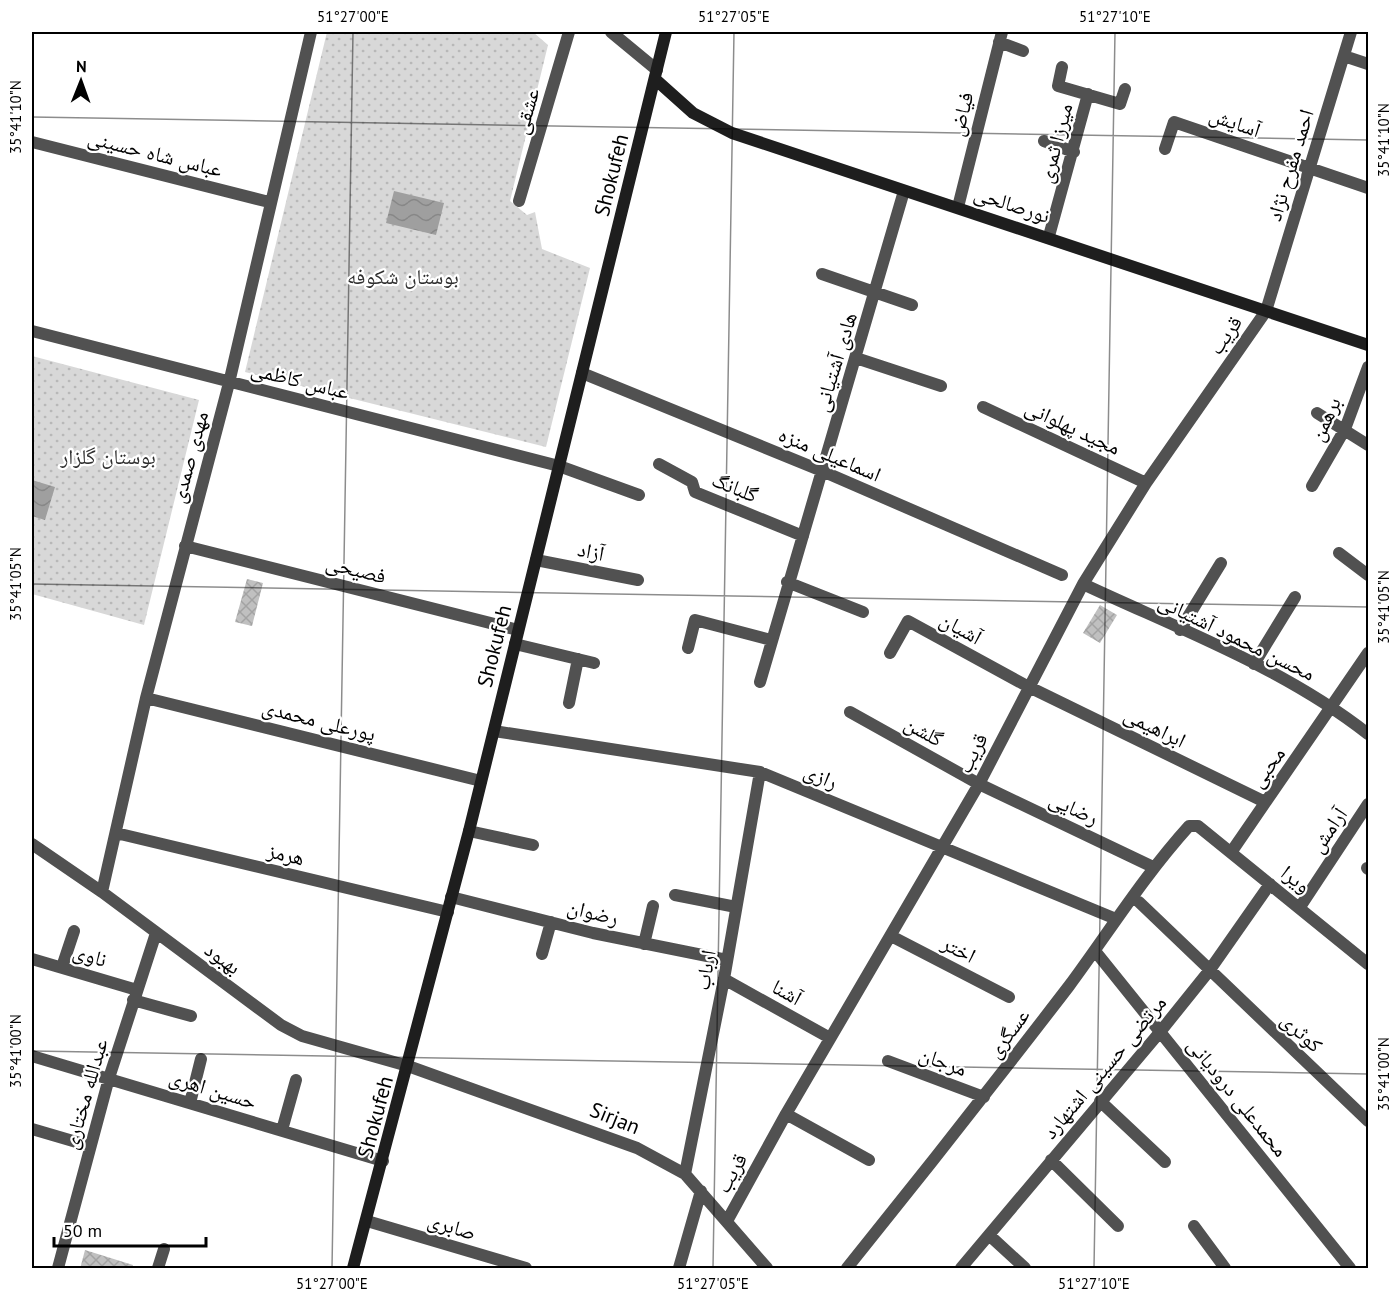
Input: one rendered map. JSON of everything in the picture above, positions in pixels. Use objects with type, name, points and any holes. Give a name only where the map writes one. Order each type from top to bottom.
[{"type":"main road","name":"Shokufeh","points":[[353,1269],[469,831],[666,32]]},
{"type":"main road","name":"نورصالحی","points":[[656,75],[693,113],[732,133],[904,191],[1049,236],[1368,345]]},
{"type":"street","name":"مهدی صمدی","points":[[102,892],[146,698],[229,383],[269,202],[311,32]]},
{"type":"street","name":"عشقی","points":[[519,201],[569,32]]},
{"type":"street","points":[[611,32],[656,75]]},
{"type":"street","name":"احمد مفرح نژاد","points":[[1266,311],[1352,32]]},
{"type":"street","points":[[1001,37],[1023,51]]},
{"type":"street","name":"فیاض","points":[[958,207],[1001,37]]},
{"type":"street","points":[[1344,56],[1368,64]]},
{"type":"street","points":[[1062,67],[1058,86],[1120,104],[1125,89]]},
{"type":"street","name":"میرزا ثمری","points":[[1049,236],[1074,152],[1088,94]]},
{"type":"street","name":"آسایش","points":[[1165,149],[1174,122],[1309,169]]},
{"type":"street","points":[[1044,141],[1074,152]]},
{"type":"street","name":"عباس شاه حسینی","points":[[32,142],[269,202]]},
{"type":"street","points":[[1309,169],[1368,188]]},
{"type":"street","name":"هادی آشتیانی","points":[[760,682],[787,582],[803,536],[904,191]]},
{"type":"street","points":[[822,274],[912,305]]},
{"type":"street","name":"قریب","points":[[727,1221],[786,1114],[979,784],[1083,584],[1146,483],[1266,311]]},
{"type":"street","name":"عباس کاظمی","points":[[32,331],[559,466],[639,495]]},
{"type":"street","points":[[856,358],[941,386]]},
{"type":"street","name":"برهمن","points":[[1312,486],[1345,429],[1368,367]]},
{"type":"street","name":"اسماعیلی منزه","points":[[582,373],[822,471],[1062,575]]},
{"type":"street","name":"مجید پهلوانی","points":[[983,407],[1146,483]]},
{"type":"street","points":[[1317,413],[1368,445]]},
{"type":"street","name":"گلبانگ","points":[[659,464],[692,482],[695,492],[803,536]]},
{"type":"street","name":"فصیحی","points":[[185,546],[518,630]]},
{"type":"street","points":[[1340,553],[1368,575]]},
{"type":"street","name":"آزاد","points":[[536,560],[638,580]]},
{"type":"street","points":[[1180,630],[1221,563]]},
{"type":"street","points":[[787,582],[863,612]]},
{"type":"street","name":"محسن محمود آشتیانی","points":[[1083,584],[1254,664],[1334,707],[1368,734]]},
{"type":"street","points":[[1254,664],[1295,597]]},
{"type":"street","points":[[688,648],[695,620],[771,640]]},
{"type":"street","name":"آشیان","points":[[890,653],[908,621],[1028,686]]},
{"type":"street","points":[[515,644],[594,663]]},
{"type":"street","name":"محبی","points":[[1232,851],[1334,707],[1368,653]]},
{"type":"street","points":[[569,703],[578,659]]},
{"type":"street","name":"ابراهیمی","points":[[1028,686],[1265,802]]},
{"type":"street","name":"پورعلی محمدی","points":[[146,698],[481,781]]},
{"type":"street","name":"گلشن","points":[[850,712],[979,784]]},
{"type":"street","name":"رازی","points":[[494,731],[760,772],[1116,919]]},
{"type":"street","name":"ارباب","points":[[684,1174],[724,979],[760,772]]},
{"type":"street","name":"رضایی","points":[[979,784],[1153,867]]},
{"type":"street","name":"آرامش","points":[[1300,907],[1368,804]]},
{"type":"street","name":"عسگری","points":[[847,1269],[984,1097],[1095,951],[1153,867],[1189,826],[1198,826]]},
{"type":"street","name":"ویرا","points":[[1198,826],[1232,851],[1368,964]]},
{"type":"street","points":[[469,831],[533,845]]},
{"type":"street","name":"هرمز","points":[[116,833],[448,912]]},
{"type":"street","name":"بهبود","points":[[32,844],[102,892],[291,1030],[408,1066]]},
{"type":"street","name":"مرتضی حسینی اشتهارد","points":[[961,1269],[1209,971],[1270,884]]},
{"type":"street","points":[[675,896],[736,907]]},
{"type":"street","name":"رضوان","points":[[451,897],[644,944],[727,960]]},
{"type":"street","name":"کوثری","points":[[1139,902],[1368,1120]]},
{"type":"street","points":[[644,944],[653,906]]},
{"type":"street","points":[[542,954],[551,922]]},
{"type":"street","points":[[62,968],[74,931]]},
{"type":"street","name":"عبدالله مختاری","points":[[58,1269],[109,1078],[156,933]]},
{"type":"street","name":"اختر","points":[[891,936],[1009,997]]},
{"type":"street","name":"محمدعلی درودیانی","points":[[1095,951],[1350,1269]]},
{"type":"street","name":"ناوی","points":[[32,959],[191,1016]]},
{"type":"street","name":"آشنا","points":[[724,979],[830,1038]]},
{"type":"street","name":"حسین اهری","points":[[32,1056],[383,1161]]},
{"type":"street","points":[[190,1103],[201,1059]]},
{"type":"street","name":"مرجان","points":[[888,1061],[984,1097]]},
{"type":"street","name":"Sirjan","points":[[408,1066],[588,1128],[637,1148],[684,1174],[702,1191],[767,1269]]},
{"type":"street","points":[[282,1130],[296,1080]]},
{"type":"street","points":[[1100,1101],[1165,1162]]},
{"type":"street","points":[[786,1114],[869,1160]]},
{"type":"street","points":[[32,1129],[90,1146]]},
{"type":"street","points":[[1051,1160],[1118,1226]]},
{"type":"street","points":[[679,1269],[702,1191]]},
{"type":"street","name":"صابری","points":[[367,1221],[526,1269]]},
{"type":"street","points":[[1194,1226],[1225,1269]]},
{"type":"street","points":[[989,1234],[1025,1269]]},
{"type":"street","points":[[158,1269],[164,1249]]},
{"type":"green space","name":"بوستان شکوفه","points":[[327,32],[533,32],[548,45],[510,201],[527,215],[535,212],[542,249],[590,268],[546,447],[245,372]]},
{"type":"green space","name":"بوستان گلزار","points":[[32,356],[199,400],[144,625],[32,594]]},
{"type":"water","points":[[394,191],[444,203],[436,235],[386,223]]},
{"type":"water","points":[[32,480],[55,487],[45,520],[32,516]]},
{"type":"building","points":[[247,579],[263,583],[252,626],[235,622]]},
{"type":"building","points":[[1100,605],[1117,615],[1100,643],[1083,633]]},
{"type":"building","points":[[85,1250],[133,1265],[132,1269],[80,1269]]}]
